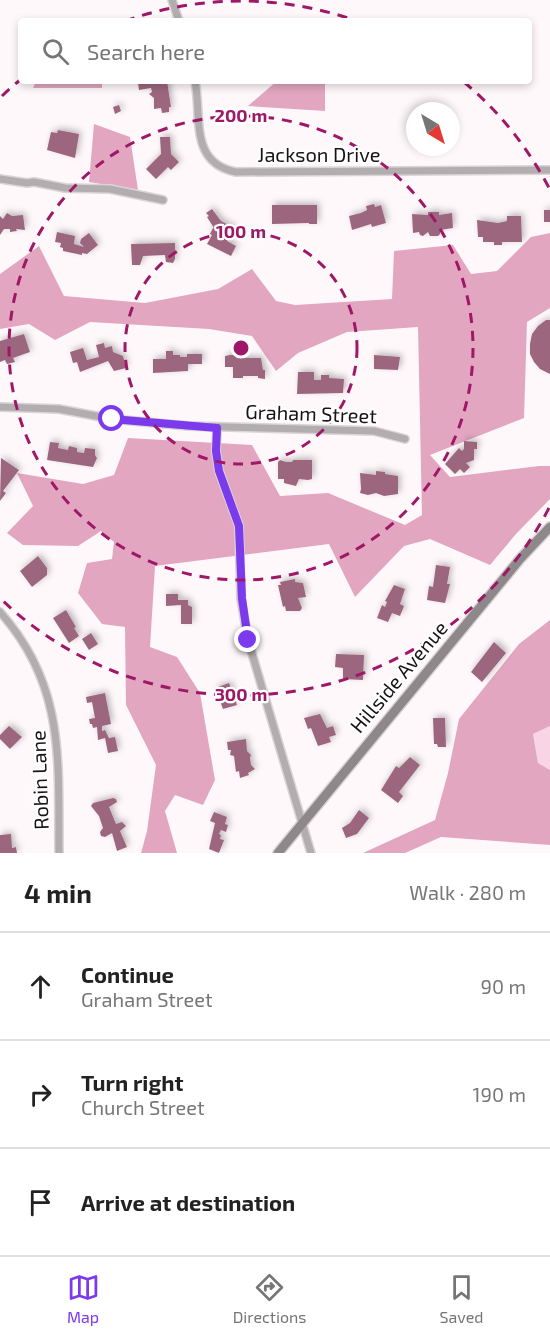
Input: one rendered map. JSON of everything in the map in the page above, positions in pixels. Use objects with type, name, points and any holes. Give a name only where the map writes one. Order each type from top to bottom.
[{"type":"main road","name":"Hillside Avenue","points":[[278,853],[520,559],[550,527]]},
{"type":"street","points":[[172,0],[178,18]]},
{"type":"street","name":"Jackson Drive","points":[[195,84],[202,146],[212,161],[227,171],[550,170]]},
{"type":"street","points":[[0,179],[65,188],[110,189],[163,200]]},
{"type":"street","name":"Graham Street","points":[[0,407],[59,409],[112,419],[217,428],[374,431],[405,439]]},
{"type":"street","points":[[217,428],[216,451],[219,471],[239,526],[242,598],[248,640],[311,853]]},
{"type":"street","name":"Robin Lane","points":[[0,612],[30,653],[52,709],[58,748],[59,853]]},
{"type":"shaded area","points":[[35,84],[102,84],[102,88],[33,88]]},
{"type":"shaded area","points":[[274,84],[325,84],[325,111],[248,106]]},
{"type":"shaded area","points":[[94,124],[130,137],[138,190],[89,182]]},
{"type":"shaded area","points":[[550,233],[550,308],[527,322],[524,418],[430,455],[450,477],[550,466],[550,499],[490,565],[430,539],[404,546],[355,597],[329,544],[155,566],[150,647],[177,657],[200,693],[215,780],[203,805],[175,795],[165,811],[177,853],[141,853],[147,831],[156,765],[126,705],[125,627],[102,624],[78,593],[87,563],[112,559],[114,542],[101,531],[78,546],[23,545],[7,533],[33,506],[17,473],[83,484],[114,475],[128,438],[252,445],[280,496],[328,493],[405,525],[422,515],[418,327],[347,332],[298,353],[276,371],[252,336],[209,329],[90,322],[55,340],[29,324],[0,329],[0,274],[39,246],[64,296],[145,303],[218,289],[252,269],[276,301],[295,305],[392,299],[394,251],[453,245],[471,274],[497,271],[531,237]]},
{"type":"shaded area","points":[[550,620],[550,726],[533,734],[538,763],[550,770],[550,845],[441,837],[405,853],[363,853],[435,820],[459,719],[519,644]]},
{"type":"shaded area","points":[[550,726],[550,770],[538,763],[533,734]]},
{"type":"building","points":[[138,84],[167,84],[171,107],[169,107],[169,112],[162,113],[161,108],[154,109],[154,98],[149,94],[152,92],[151,88],[139,90]]},
{"type":"building","points":[[119,105],[121,111],[115,114],[113,107]]},
{"type":"building","points":[[58,130],[79,134],[75,158],[47,150],[51,132],[57,133]]},
{"type":"building","points":[[160,137],[170,137],[171,154],[179,162],[171,170],[168,167],[156,179],[146,169],[161,154]]},
{"type":"building","points":[[374,204],[375,207],[381,205],[386,223],[372,227],[371,224],[352,230],[349,216],[361,213],[367,210],[366,206]]},
{"type":"building","points":[[272,205],[317,205],[317,224],[272,224]]},
{"type":"building","points":[[212,209],[221,221],[234,228],[227,241],[236,246],[231,256],[207,244],[214,228],[206,213]]},
{"type":"building","points":[[544,210],[550,210],[550,222],[544,222]]},
{"type":"building","points":[[428,212],[439,212],[439,215],[452,213],[453,228],[440,230],[438,236],[430,236],[428,232],[423,236],[419,232],[413,233],[412,214],[428,215]]},
{"type":"building","points":[[7,213],[12,216],[23,215],[25,230],[16,229],[17,231],[10,232],[10,229],[4,229],[0,235],[0,216],[3,219]]},
{"type":"building","points":[[507,216],[521,216],[522,242],[502,242],[502,245],[494,245],[494,242],[483,242],[483,237],[478,237],[477,220],[498,223],[507,221]]},
{"type":"building","points":[[57,232],[75,236],[74,244],[84,247],[80,243],[81,239],[89,233],[98,245],[87,254],[82,253],[82,255],[63,251],[60,247],[61,243],[55,242]]},
{"type":"building","points":[[175,243],[173,263],[166,262],[165,255],[143,256],[140,265],[132,265],[131,244]]},
{"type":"building","points":[[546,320],[550,320],[550,374],[540,369],[530,354],[532,334]]},
{"type":"building","points":[[24,334],[30,352],[13,358],[15,362],[7,364],[5,360],[0,362],[0,341]]},
{"type":"building","points":[[104,343],[105,348],[112,346],[113,352],[123,356],[126,368],[114,371],[108,361],[80,372],[77,362],[73,363],[70,352],[83,348],[87,360],[99,357],[96,345]]},
{"type":"building","points":[[166,351],[173,351],[173,355],[180,355],[180,357],[187,357],[187,354],[202,354],[202,364],[188,364],[188,371],[153,373],[153,359],[166,359]]},
{"type":"building","points":[[241,355],[240,358],[261,358],[265,379],[258,378],[258,376],[233,378],[233,367],[225,367],[225,356]]},
{"type":"building","points":[[374,355],[400,357],[398,370],[374,369]]},
{"type":"building","points":[[298,372],[314,372],[314,380],[321,380],[321,375],[344,379],[343,393],[297,394]]},
{"type":"building","points":[[464,441],[477,442],[477,449],[474,449],[474,460],[466,463],[470,467],[464,473],[460,469],[455,474],[445,464],[459,448],[462,451],[464,449]]},
{"type":"building","points":[[50,442],[59,443],[58,448],[68,450],[69,446],[77,448],[77,452],[84,453],[85,448],[95,449],[97,458],[93,467],[47,460]]},
{"type":"building","points":[[1,458],[19,470],[3,491],[6,493],[0,501]]},
{"type":"building","points":[[280,460],[292,462],[293,460],[312,460],[312,479],[299,479],[296,486],[284,483],[284,479],[278,479]]},
{"type":"building","points":[[376,471],[398,476],[398,494],[384,496],[376,493],[368,495],[360,493],[360,473],[376,475]]},
{"type":"building","points":[[38,556],[47,568],[47,575],[32,587],[20,571]]},
{"type":"building","points":[[436,565],[450,567],[447,584],[450,584],[445,603],[427,600],[429,586],[433,587]]},
{"type":"building","points":[[295,579],[295,582],[303,583],[306,597],[298,598],[302,608],[300,611],[286,611],[278,585],[281,585],[280,582]]},
{"type":"building","points":[[394,585],[405,589],[400,604],[404,606],[400,616],[392,613],[388,622],[377,618],[382,605],[385,607],[387,602],[385,601]]},
{"type":"building","points":[[166,594],[178,594],[178,600],[188,600],[188,605],[192,607],[192,624],[181,624],[181,605],[166,606]]},
{"type":"building","points":[[66,610],[79,636],[69,643],[53,618]]},
{"type":"building","points":[[91,633],[98,644],[89,650],[82,639]]},
{"type":"building","points":[[494,642],[506,653],[482,682],[471,672]]},
{"type":"building","points":[[336,654],[364,655],[363,680],[343,679],[343,668],[335,667]]},
{"type":"building","points":[[229,683],[237,705],[223,709],[215,688]]},
{"type":"building","points":[[105,693],[111,724],[102,726],[102,731],[105,730],[109,738],[115,737],[118,751],[108,753],[105,738],[98,740],[97,727],[93,728],[90,724],[89,719],[95,718],[92,702],[87,703],[86,697]]},
{"type":"building","points":[[320,714],[327,728],[333,726],[336,735],[329,737],[331,742],[318,746],[304,718]]},
{"type":"building","points":[[433,718],[445,718],[446,747],[438,747],[434,744]]},
{"type":"building","points":[[9,726],[22,737],[10,749],[0,739],[0,735]]},
{"type":"building","points":[[246,739],[247,751],[251,755],[251,765],[255,769],[248,773],[249,775],[240,778],[239,771],[236,772],[234,756],[230,755],[231,750],[228,750],[227,742]]},
{"type":"building","points":[[410,757],[420,765],[399,792],[403,796],[398,803],[381,790],[396,766],[399,768]]},
{"type":"building","points":[[113,798],[117,802],[109,807],[116,824],[122,822],[126,826],[120,831],[127,847],[117,851],[112,833],[105,837],[101,836],[100,832],[103,828],[99,816],[91,806],[93,803]]},
{"type":"building","points":[[359,810],[369,818],[357,834],[346,838],[342,828],[350,823]]},
{"type":"building","points":[[214,812],[227,817],[225,824],[228,825],[226,832],[221,830],[219,834],[220,839],[224,840],[219,853],[209,849],[215,823],[210,821]]},
{"type":"building","points":[[11,834],[12,848],[16,847],[17,853],[0,853],[0,835]]},
{"type":"route","points":[[112,419],[217,428],[216,451],[219,471],[239,526],[241,588],[248,640]]}]
